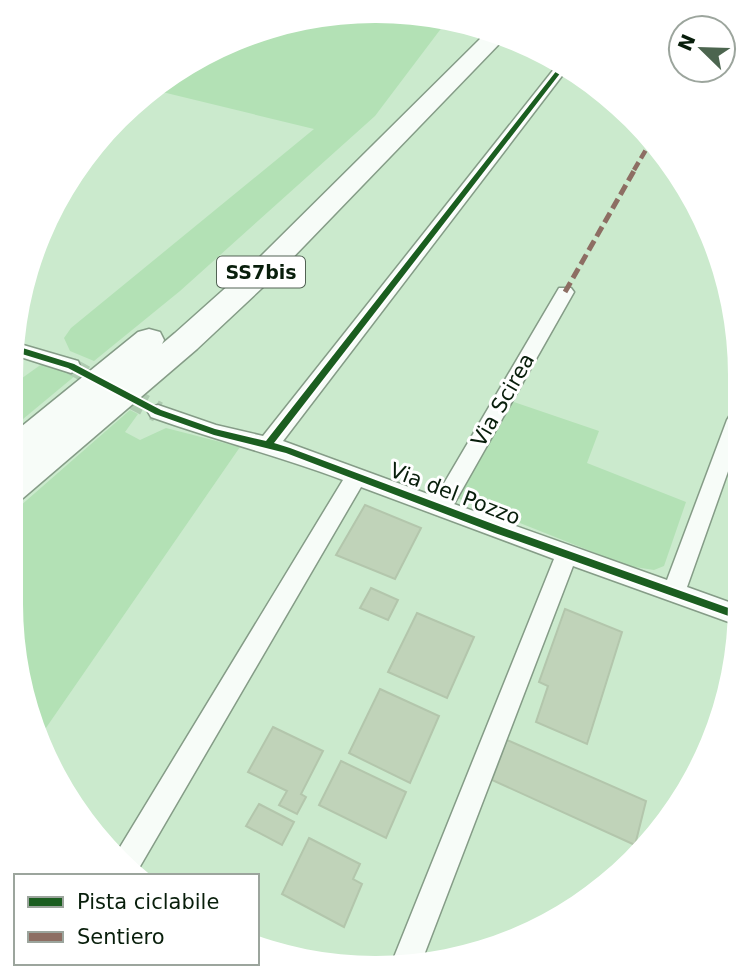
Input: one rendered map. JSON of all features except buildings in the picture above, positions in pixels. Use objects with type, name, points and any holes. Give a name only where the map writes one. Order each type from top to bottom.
[{"type":"highway","name":"SS7bis","points":[[23,444],[181,314],[249,253],[372,137],[471,36]]},
{"type":"highway","name":"SS7bis","points":[[23,478],[186,341],[268,265],[490,41]]},
{"type":"street","points":[[268,445],[557,73]]},
{"type":"street","name":"Via Scirea","points":[[441,508],[565,292]]},
{"type":"street","points":[[24,352],[71,366]]},
{"type":"street","name":"Via del Pozzo","points":[[158,412],[214,432],[268,445],[728,612]]},
{"type":"street","points":[[673,593],[728,444]]},
{"type":"street","points":[[130,857],[356,476]]},
{"type":"street","points":[[410,954],[566,554]]},
{"type":"green space","points":[[376,23],[440,29],[375,116],[180,291],[94,361],[70,351],[64,338],[71,328],[314,129],[165,93],[219,59],[284,35],[329,26]]},
{"type":"green space","points":[[46,361],[76,375],[23,419],[23,377]]},
{"type":"green space","points":[[508,400],[599,431],[587,463],[686,502],[664,566],[654,570],[628,566],[457,498]]},
{"type":"green space","points":[[130,410],[138,414],[125,432],[140,440],[166,428],[240,447],[46,728],[35,695],[26,650],[23,504]]},
{"type":"tunnel","points":[[71,366],[102,383]]},
{"type":"tunnel","points":[[99,381],[158,412]]},
{"type":"marked path","points":[[565,292],[646,150]]},
{"type":"cycle path","points":[[268,445],[557,73]]},
{"type":"cycle path","points":[[24,352],[71,366],[158,412],[214,432],[287,450],[498,530],[728,612]]}]
